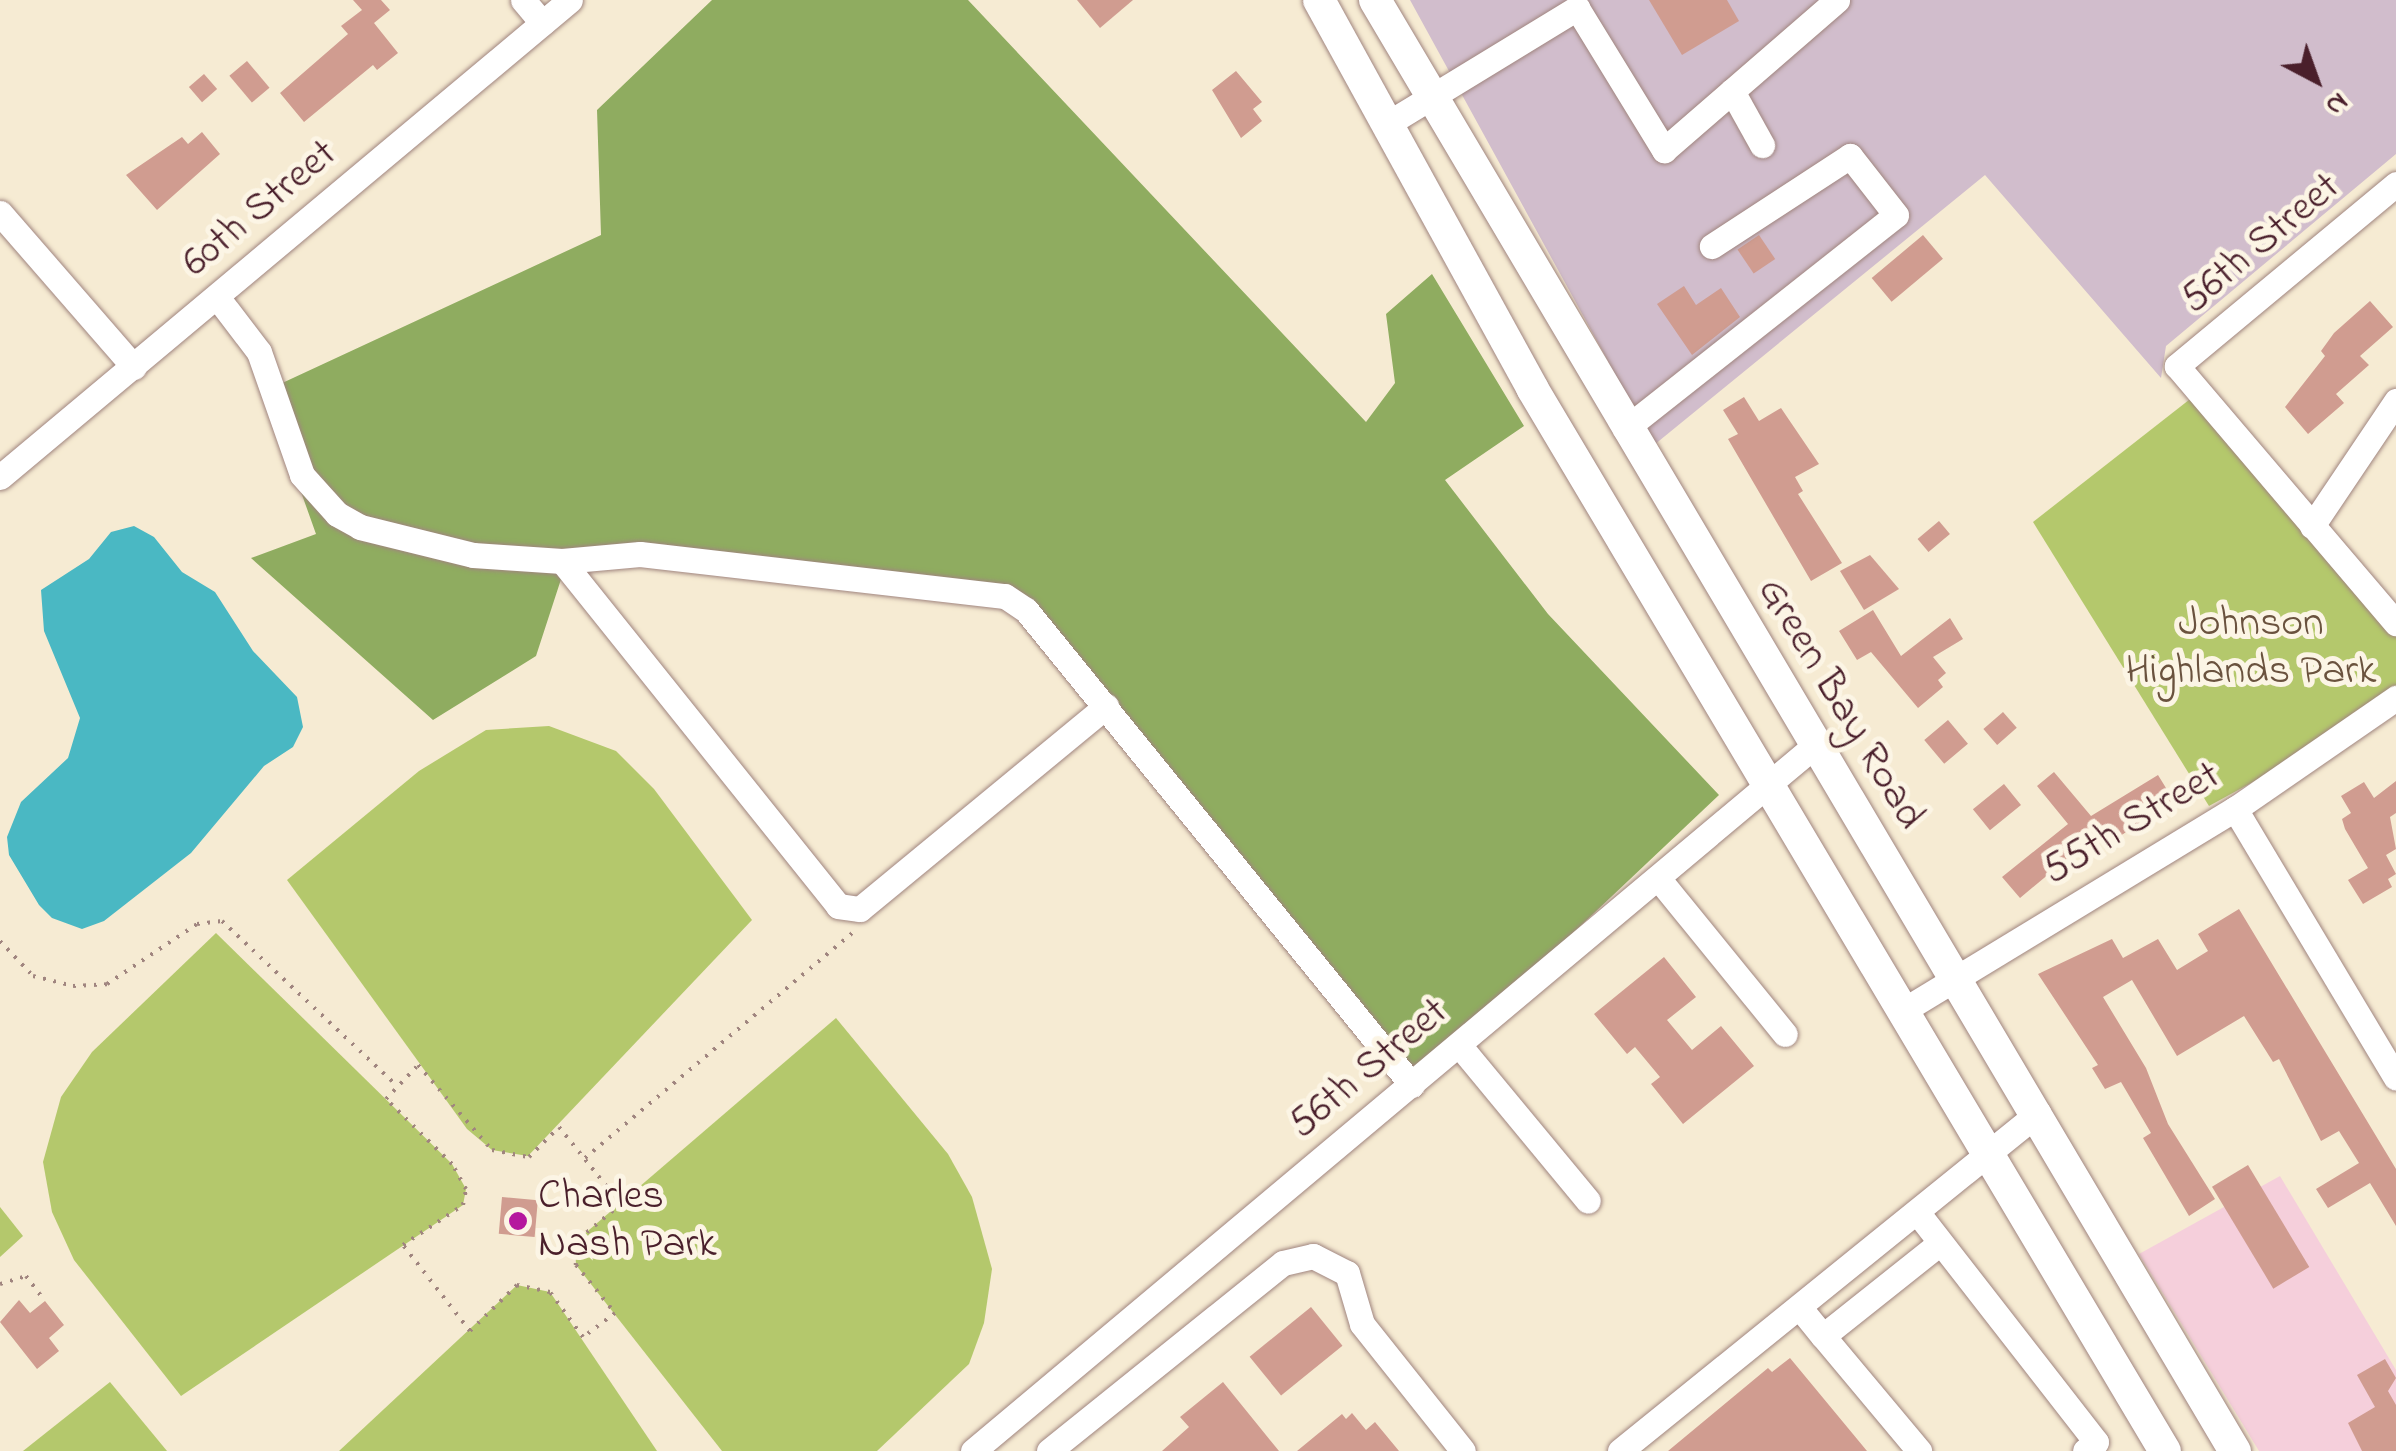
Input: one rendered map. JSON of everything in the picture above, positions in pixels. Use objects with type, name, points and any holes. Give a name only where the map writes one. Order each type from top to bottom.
[{"type":"main road","points":[[1319,0],[1532,388],[2165,1451]]},
{"type":"main road","name":"Green Bay Road","points":[[1376,0],[1625,429],[1957,976],[2235,1451]]},
{"type":"street","points":[[523,0],[542,24]]},
{"type":"street","name":"60th Street","points":[[0,477],[570,0]]},
{"type":"street","points":[[1387,124],[1432,99],[1575,4],[1664,150],[1837,0]]},
{"type":"street","points":[[1732,91],[1762,145]]},
{"type":"street","points":[[1625,429],[1896,216],[1850,156],[1712,246]]},
{"type":"street","name":"56th Street","points":[[2312,526],[2177,366],[2396,184]]},
{"type":"street","points":[[0,213],[134,367]]},
{"type":"street","points":[[217,297],[260,352],[302,475],[337,514],[416,545],[562,560],[640,554],[1005,596],[1026,610],[1106,706],[1412,1085]]},
{"type":"street","points":[[2396,402],[2312,526],[2396,623]]},
{"type":"street","points":[[562,560],[795,859],[838,906],[860,909],[1106,706]]},
{"type":"street","name":"55th Street","points":[[1904,1010],[2235,810],[2396,698]]},
{"type":"street","name":"56th Street","points":[[973,1451],[1814,746]]},
{"type":"street","points":[[2235,810],[2396,1078]]},
{"type":"street","points":[[1658,878],[1785,1034]]},
{"type":"street","points":[[1460,1045],[1588,1202]]},
{"type":"street","points":[[1620,1451],[2038,1113]]},
{"type":"street","points":[[1917,1212],[2096,1442],[2085,1451]]},
{"type":"street","points":[[1823,1336],[1940,1242]]},
{"type":"street","points":[[1049,1451],[1283,1262],[1314,1256],[1347,1273],[1362,1324],[1464,1451]]},
{"type":"street","points":[[1800,1308],[1919,1451]]},
{"type":"path","points":[[584,1158],[842,948],[860,909]]},
{"type":"path","points":[[0,942],[33,976],[73,986],[106,984],[197,924],[222,922],[398,1087]]},
{"type":"path","points":[[418,1065],[492,1150],[529,1157],[559,1127],[621,1204],[575,1242],[576,1265],[616,1313],[584,1338],[550,1292],[517,1285],[470,1331],[403,1245],[463,1205],[466,1189],[452,1164],[386,1099],[398,1087],[418,1065]]},
{"type":"path","points":[[0,1284],[26,1276],[45,1301]]},
{"type":"shaded area","points":[[1410,0],[2396,0],[2396,154],[2166,346],[2161,378],[1985,175],[1654,445]]},
{"type":"shaded area","points":[[2280,1176],[2396,1370],[2396,1451],[2259,1451],[2139,1254]]},
{"type":"green space","points":[[712,0],[968,0],[1366,422],[1395,383],[1386,314],[1432,274],[1524,426],[1445,480],[1548,614],[1719,795],[1412,1085],[1026,610],[640,554],[565,567],[536,656],[433,720],[251,558],[316,534],[265,391],[601,235],[597,110]]},
{"type":"green space","name":"Johnson Highlands Park","points":[[2194,396],[2396,635],[2396,688],[2337,736],[2209,806],[2033,522]]},
{"type":"green space","points":[[549,726],[616,751],[654,789],[752,920],[528,1156],[492,1150],[467,1129],[287,880],[419,771],[486,730]]},
{"type":"green space","points":[[216,933],[452,1164],[466,1189],[463,1205],[181,1396],[74,1260],[52,1212],[43,1162],[61,1097],[92,1052]]},
{"type":"green space","points":[[836,1018],[948,1154],[972,1197],[992,1269],[984,1323],[969,1364],[877,1451],[722,1451],[576,1265],[575,1242]]},
{"type":"green space","points":[[0,1207],[23,1236],[0,1257]]},
{"type":"green space","points":[[517,1285],[550,1292],[657,1451],[339,1451]]},
{"type":"green space","points":[[110,1382],[167,1451],[23,1451]]},
{"type":"water","points":[[134,526],[154,537],[182,572],[215,592],[253,651],[297,697],[303,727],[293,747],[264,766],[191,853],[104,921],[82,929],[52,918],[39,905],[9,855],[7,837],[21,802],[68,758],[80,718],[44,631],[41,590],[89,559],[111,532]]},
{"type":"building","points":[[353,0],[381,0],[390,10],[374,23],[398,53],[377,70],[373,65],[304,122],[280,93],[348,34],[341,26],[362,10]]},
{"type":"building","points":[[1077,0],[1133,0],[1100,28]]},
{"type":"building","points":[[1649,0],[1727,0],[1739,21],[1682,55]]},
{"type":"building","points":[[247,61],[269,88],[252,103],[229,76]]},
{"type":"building","points":[[1236,71],[1262,102],[1253,109],[1262,121],[1241,138],[1212,90]]},
{"type":"building","points":[[204,74],[217,89],[202,102],[189,87]]},
{"type":"building","points":[[202,132],[220,154],[157,210],[126,175],[182,137],[188,144]]},
{"type":"building","points":[[1759,235],[1775,259],[1754,274],[1737,250]]},
{"type":"building","points":[[1923,235],[1943,259],[1892,302],[1872,278]]},
{"type":"building","points":[[1684,286],[1696,305],[1721,288],[1740,317],[1692,355],[1657,304]]},
{"type":"building","points":[[2370,301],[2393,327],[2360,356],[2369,365],[2336,394],[2344,403],[2308,434],[2285,407],[2325,356],[2321,351],[2334,333]]},
{"type":"building","points":[[1744,397],[1759,421],[1781,408],[1819,464],[1795,477],[1803,491],[1798,494],[1842,563],[1811,581],[1728,439],[1738,434],[1723,410]]},
{"type":"building","points":[[1939,521],[1950,534],[1928,552],[1918,539]]},
{"type":"building","points":[[1870,555],[1899,589],[1864,610],[1840,571]]},
{"type":"building","points":[[1873,610],[1901,656],[1950,618],[1963,639],[1933,657],[1946,673],[1938,680],[1943,687],[1918,708],[1871,652],[1857,660],[1839,631]]},
{"type":"building","points":[[2003,712],[2017,728],[1997,745],[1983,729]]},
{"type":"building","points":[[1948,720],[1968,744],[1944,764],[1924,740]]},
{"type":"building","points":[[2054,772],[2091,816],[2158,775],[2174,801],[2117,838],[2109,824],[2020,898],[2002,877],[2068,824],[2037,786]]},
{"type":"building","points":[[2396,781],[2396,813],[2390,817],[2396,849],[2386,855],[2396,874],[2388,879],[2392,887],[2363,904],[2348,880],[2368,868],[2345,829],[2342,819],[2351,813],[2341,796],[2364,782],[2374,798]]},
{"type":"building","points":[[2004,784],[2021,805],[1990,830],[1973,809]]},
{"type":"building","points":[[2239,909],[2396,1169],[2396,1226],[2370,1183],[2328,1208],[2316,1189],[2359,1163],[2339,1131],[2321,1141],[2279,1059],[2273,1062],[2244,1016],[2177,1056],[2132,980],[2103,997],[2146,1068],[2168,1124],[2215,1199],[2189,1216],[2143,1138],[2151,1133],[2121,1082],[2105,1089],[2092,1068],[2098,1065],[2038,974],[2112,939],[2123,958],[2158,939],[2177,970],[2208,951],[2198,934]]},
{"type":"building","points":[[1664,957],[1696,997],[1667,1020],[1692,1050],[1721,1026],[1754,1066],[1683,1124],[1651,1084],[1660,1077],[1635,1047],[1627,1054],[1594,1014]]},
{"type":"building","points":[[2248,1165],[2309,1267],[2273,1289],[2212,1187]]},
{"type":"building","points":[[502,1197],[538,1200],[535,1237],[499,1234]]},
{"type":"building","points":[[19,1300],[30,1313],[45,1301],[64,1325],[49,1338],[59,1351],[37,1369],[0,1322]]},
{"type":"building","points":[[1311,1307],[1342,1346],[1281,1396],[1250,1357]]},
{"type":"building","points":[[1790,1358],[1867,1451],[1668,1451],[1768,1368],[1772,1372]]},
{"type":"building","points":[[2385,1359],[2396,1378],[2388,1391],[2396,1405],[2396,1451],[2362,1451],[2348,1423],[2375,1407],[2357,1375]]},
{"type":"building","points":[[1223,1382],[1279,1451],[1162,1451],[1189,1427],[1180,1417]]},
{"type":"building","points":[[1352,1413],[1366,1430],[1375,1422],[1399,1451],[1297,1451],[1342,1414],[1346,1419]]},
{"type":"place","name":"Charles Nash Park","points":[[518,1221]]}]
